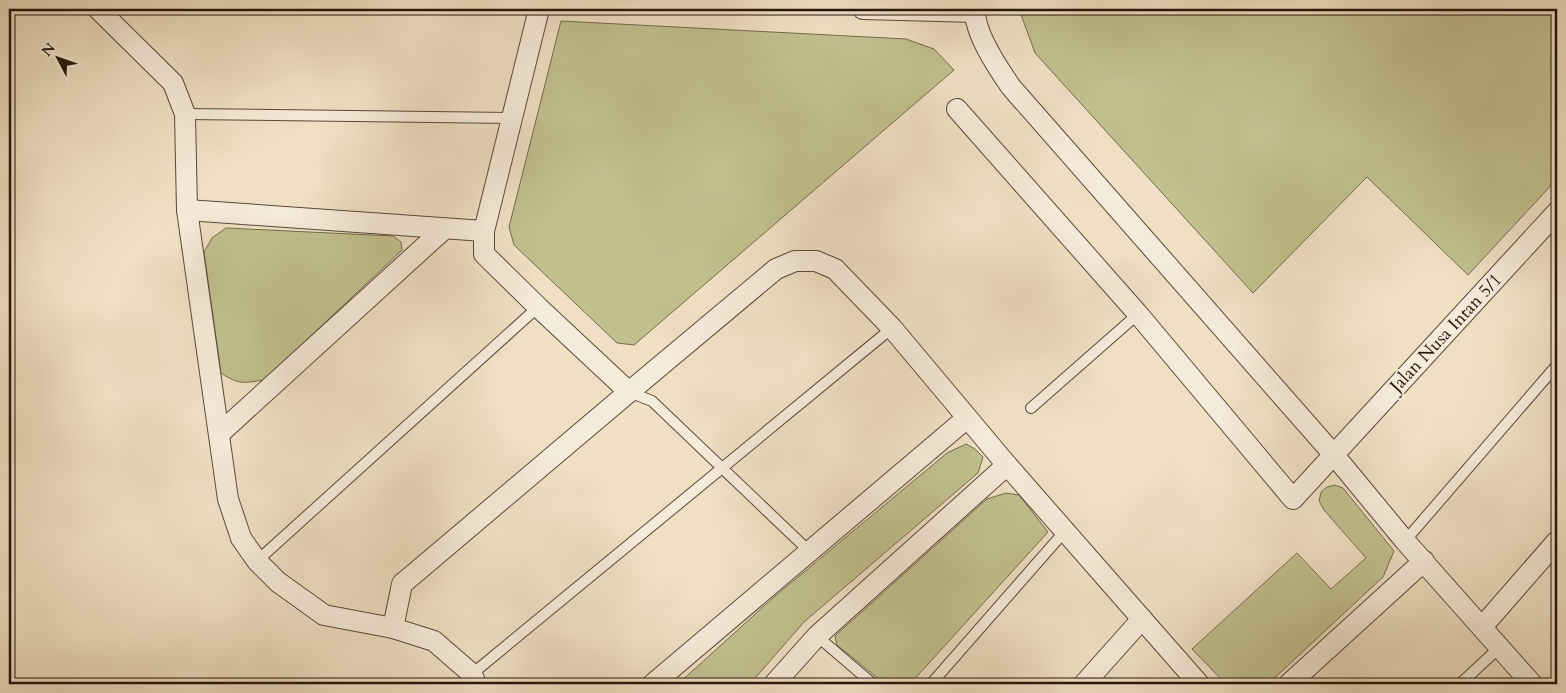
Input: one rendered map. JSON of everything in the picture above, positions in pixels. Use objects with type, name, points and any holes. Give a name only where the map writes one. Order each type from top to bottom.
[{"type":"street","points":[[98,9],[173,83],[185,114],[187,210],[228,499],[241,538],[258,561],[278,582],[324,614],[393,628],[434,641],[474,679]]},
{"type":"street","points":[[539,9],[484,231],[484,254],[538,308],[629,392]]},
{"type":"street","points":[[862,9],[975,11],[981,33],[992,59],[1011,87],[1334,455],[1405,542],[1532,684]]},
{"type":"street","points":[[957,109],[1138,314]]},
{"type":"street","points":[[187,210],[484,231]]},
{"type":"street","name":"Jalan Nusa Intan 5/1","points":[[1138,314],[1293,499],[1554,221]]},
{"type":"street","points":[[218,434],[444,229]]},
{"type":"street","points":[[393,628],[402,584],[776,269],[795,261],[816,261],[835,269],[892,328],[1007,466],[1199,684]]},
{"type":"street","points":[[653,684],[967,418]]},
{"type":"street","points":[[774,684],[817,636],[1007,466]]},
{"type":"street","points":[[1482,627],[1557,541]]},
{"type":"street","points":[[1289,684],[1424,561]]},
{"type":"street","points":[[1084,684],[1142,619]]},
{"type":"lane","points":[[185,114],[512,118]]},
{"type":"lane","points":[[258,561],[538,308]]},
{"type":"lane","points":[[1031,408],[1138,314]]},
{"type":"lane","points":[[474,679],[892,328]]},
{"type":"lane","points":[[1405,542],[1557,365]]},
{"type":"lane","points":[[629,392],[652,401],[809,551]]},
{"type":"lane","points":[[931,684],[1065,531]]},
{"type":"lane","points":[[817,636],[872,684]]},
{"type":"lane","points":[[1460,684],[1500,648]]},
{"type":"shaded area","points":[[1019,9],[1557,9],[1557,179],[1468,275],[1367,177],[1253,293],[1035,53]]},
{"type":"shaded area","points":[[561,21],[906,39],[934,49],[954,70],[634,345],[617,343],[514,245],[509,227]]},
{"type":"shaded area","points":[[226,228],[393,236],[401,242],[402,250],[264,380],[242,382],[232,380],[221,373],[204,252],[212,238]]},
{"type":"shaded area","points":[[966,444],[983,457],[978,473],[804,622],[750,684],[678,684],[774,597],[947,453]]},
{"type":"shaded area","points":[[1335,485],[1343,488],[1394,551],[1383,577],[1268,684],[1226,684],[1192,649],[1297,553],[1331,589],[1366,558],[1324,510],[1319,501],[1321,492],[1327,487]]},
{"type":"shaded area","points":[[1006,493],[1019,495],[1048,532],[910,684],[885,684],[837,645],[835,636],[987,499]]}]
